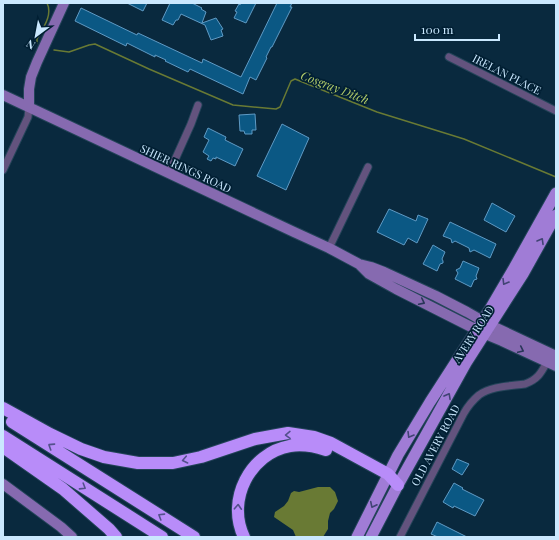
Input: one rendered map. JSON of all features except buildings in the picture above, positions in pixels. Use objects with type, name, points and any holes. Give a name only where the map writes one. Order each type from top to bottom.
[{"type":"highway","points":[[3,408],[81,449],[104,457],[138,463],[173,463],[201,457],[255,439],[288,433],[314,437],[331,443],[398,485]]},
{"type":"highway","points":[[3,416],[194,537]]},
{"type":"highway","points":[[3,436],[162,537]]},
{"type":"highway","points":[[244,537],[239,523],[238,514],[239,496],[246,477],[261,460],[279,449],[289,446],[313,445],[328,450],[386,477]]},
{"type":"highway","points":[[3,447],[63,489],[109,529],[116,537]]},
{"type":"main road","points":[[29,107],[29,89],[34,68],[64,3]]},
{"type":"main road","name":"SHIER RINGS ROAD","points":[[3,95],[329,248],[359,264],[371,267],[429,293],[467,312],[483,327],[556,356]]},
{"type":"main road","name":"AVERY ROAD","points":[[371,537],[398,485],[466,363],[514,268],[556,192]]},
{"type":"main road","name":"AVERY ROAD","points":[[357,537],[386,477],[430,402],[483,327],[523,274],[556,216]]},
{"type":"main road","name":"SHIER RINGS ROAD","points":[[359,264],[369,274],[387,285],[394,283],[400,284],[434,298],[483,327],[502,341],[556,366]]},
{"type":"main road","points":[[3,484],[72,537]]},
{"type":"street","name":"IRELAN PLACE","points":[[449,57],[556,111]]},
{"type":"street","points":[[169,173],[198,105]]},
{"type":"street","points":[[3,170],[28,117],[29,107]]},
{"type":"street","points":[[329,248],[368,168]]},
{"type":"street","name":"OLD AVERY ROAD","points":[[400,537],[461,419],[474,399],[480,394],[493,389],[525,384],[536,379],[540,375],[546,362]]},
{"type":"shaded area","points":[[318,487],[330,487],[335,492],[338,501],[330,513],[328,529],[323,537],[296,537],[293,530],[274,517],[275,512],[284,506],[291,493],[294,491],[299,492]]},
{"type":"waterway","name":"Cosgray Ditch","points":[[37,43],[37,39],[48,17],[49,8],[47,3]]},
{"type":"waterway","name":"Cosgray Ditch","points":[[54,50],[69,52],[95,44],[233,105],[276,109],[280,107],[291,81],[295,79],[377,112],[464,139],[556,177]]}]
